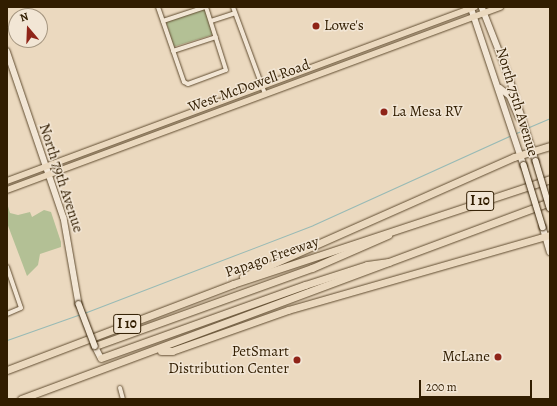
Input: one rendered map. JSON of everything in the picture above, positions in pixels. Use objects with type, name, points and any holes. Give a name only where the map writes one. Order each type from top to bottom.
[{"type":"highway","points":[[233,284],[255,271],[521,155],[550,146]]},
{"type":"highway","name":"Papago Freeway","points":[[7,370],[233,284],[409,223],[550,180]]},
{"type":"highway","name":"I 10","points":[[22,399],[400,260],[550,202]]},
{"type":"highway","points":[[95,346],[312,268],[409,223]]},
{"type":"highway","points":[[155,351],[172,351],[269,316],[548,235]]},
{"type":"highway","points":[[101,358],[367,264],[400,260]]},
{"type":"highway","points":[[7,367],[22,364]]},
{"type":"main road","name":"West McDowell Road","points":[[7,181],[472,7]]},
{"type":"main road","name":"North 75th Avenue","points":[[472,7],[500,88],[543,227],[548,235],[550,252]]},
{"type":"main road","name":"West McDowell Road","points":[[7,190],[475,16],[483,10],[500,7]]},
{"type":"main road","name":"North 75th Avenue","points":[[483,10],[528,135],[550,208]]},
{"type":"main road","name":"North 79th Avenue","points":[[7,50],[9,65],[64,218],[79,304],[101,358]]},
{"type":"main road","points":[[500,88],[510,96],[523,122]]},
{"type":"main road","points":[[174,119],[177,127]]},
{"type":"main road","points":[[123,147],[154,126]]},
{"type":"street","points":[[158,7],[184,82],[192,84],[226,70],[206,7],[163,21]]},
{"type":"street","points":[[233,7],[265,94]]},
{"type":"street","points":[[211,21],[235,13]]},
{"type":"street","points":[[173,51],[216,37]]},
{"type":"street","points":[[7,266],[21,308],[7,314]]},
{"type":"street","points":[[7,282],[12,280]]},
{"type":"street","points":[[120,388],[123,399]]},
{"type":"green space","points":[[205,9],[213,35],[174,47],[166,21]]},
{"type":"green space","points":[[7,203],[10,213],[18,215],[30,212],[32,217],[44,210],[51,212],[61,242],[61,247],[40,254],[38,265],[27,276],[7,223]]},
{"type":"waterway","points":[[529,127],[550,118]]},
{"type":"waterway","points":[[516,133],[524,130]]},
{"type":"waterway","points":[[84,313],[313,225],[511,135]]},
{"type":"waterway","points":[[7,340],[81,314]]},
{"type":"place","name":"Lowe's","points":[[316,26]]},
{"type":"place","name":"La Mesa RV","points":[[384,112]]},
{"type":"place","name":"McLane","points":[[498,357]]},
{"type":"place","name":"PetSmart Distribution Center","points":[[297,360]]}]
